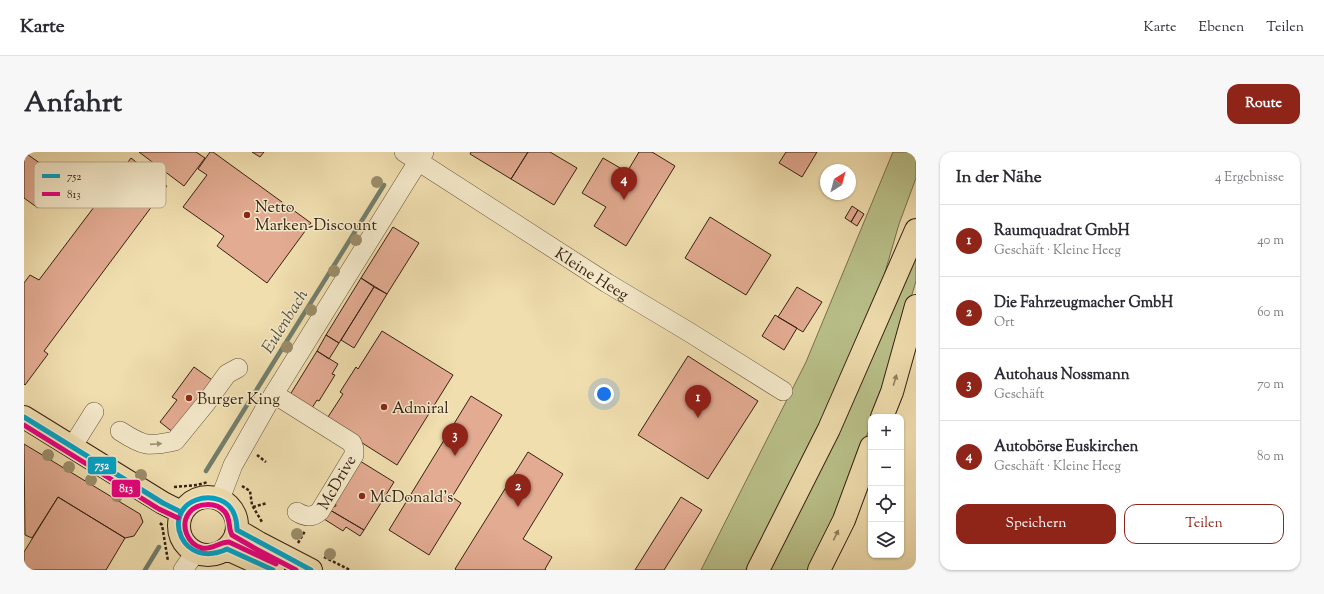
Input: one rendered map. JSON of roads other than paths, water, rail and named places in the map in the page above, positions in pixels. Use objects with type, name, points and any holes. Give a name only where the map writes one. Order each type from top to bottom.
[{"type":"main road","points":[[758,570],[829,429],[916,230]]},
{"type":"main road","points":[[883,414],[892,392],[916,306]]},
{"type":"main road","points":[[24,417],[163,503],[181,512]]},
{"type":"main road","points":[[820,570],[844,520],[870,450]]},
{"type":"main road","points":[[208,497],[220,499],[231,508],[236,517],[232,539],[220,553],[182,562],[183,543],[178,526],[181,512],[189,503],[196,499],[208,497]]},
{"type":"main road","points":[[232,539],[273,570]]},
{"type":"main road","points":[[232,539],[259,543],[311,570]]},
{"type":"street","name":"Kleine Heeg","points":[[415,155],[607,283],[784,391]]},
{"type":"street","points":[[220,499],[233,465],[415,155]]},
{"type":"street","points":[[120,431],[133,440],[144,444],[154,445],[175,441],[227,374],[238,368]]},
{"type":"street","points":[[270,400],[309,430],[311,436]]},
{"type":"street","name":"McDrive","points":[[270,400],[307,415],[338,442],[352,443],[354,449],[354,454],[316,516],[304,516],[297,512]]},
{"type":"street","points":[[72,447],[94,412]]},
{"type":"waterway","name":"Eulenbach","points":[[206,471],[384,185]]},
{"type":"waterway","name":"Eulenbach","points":[[145,570],[159,547]]},
{"type":"place","name":"Autobörse Euskirchen","points":[[624,200]]},
{"type":"place","name":"Netto Marken-Discount","points":[[247,215]]},
{"type":"place","name":"Burger King","points":[[189,398]]},
{"type":"place","name":"Admiral","points":[[384,407]]},
{"type":"place","name":"Raumquadrat GmbH","points":[[698,418]]},
{"type":"place","name":"Autohaus Nossmann","points":[[455,456]]},
{"type":"place","name":"McDonald's","points":[[362,496]]},
{"type":"place","name":"Die Fahrzeugmacher GmbH","points":[[518,507]]}]
